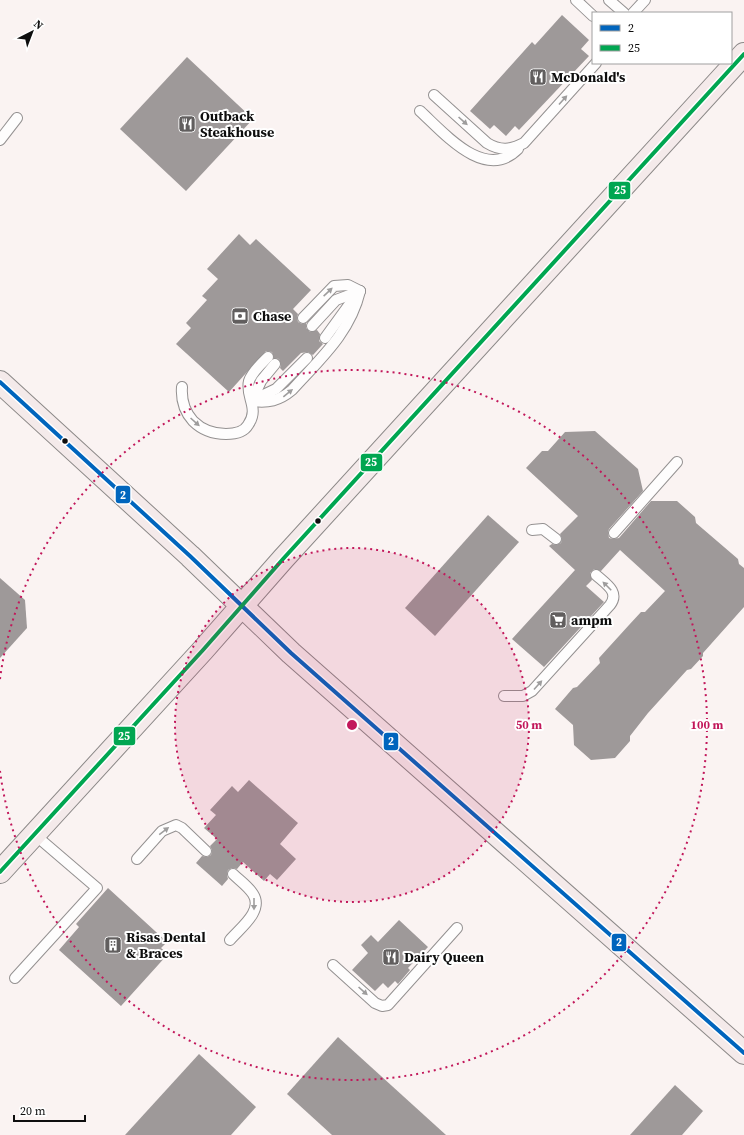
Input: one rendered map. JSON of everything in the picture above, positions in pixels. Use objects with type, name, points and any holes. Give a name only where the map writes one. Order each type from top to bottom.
[{"type":"main road","points":[[0,872],[283,559],[744,54]]},
{"type":"main road","points":[[0,382],[291,653],[744,1053]]},
{"type":"lane","points":[[576,0],[592,15]]},
{"type":"lane","points":[[609,0],[623,12]]},
{"type":"lane","points":[[634,12],[645,0]]},
{"type":"lane","points":[[420,111],[454,142],[480,159],[497,161],[516,152],[595,64]]},
{"type":"lane","points":[[434,96],[487,143],[495,148],[505,150],[515,148],[524,143]]},
{"type":"lane","points":[[0,140],[17,118]]},
{"type":"lane","points":[[303,318],[334,286],[348,285],[360,291]]},
{"type":"lane","points":[[312,326],[336,300],[360,291]]},
{"type":"lane","points":[[325,338],[360,291]]},
{"type":"lane","points":[[252,401],[272,402],[284,397],[292,390],[343,332],[353,315],[360,291]]},
{"type":"lane","points":[[182,387],[181,397],[190,417],[197,425],[217,433],[237,433],[247,428],[252,419],[254,410],[248,384],[250,378],[268,357]]},
{"type":"lane","points":[[252,401],[276,389],[307,358]]},
{"type":"lane","points":[[252,401],[261,381],[275,364]]},
{"type":"lane","points":[[614,532],[677,462]]},
{"type":"lane","points":[[532,530],[543,529],[556,539]]},
{"type":"lane","points":[[504,696],[523,696],[532,691],[614,600],[612,590],[596,575]]},
{"type":"lane","points":[[137,859],[162,831],[176,826],[182,828],[206,851]]},
{"type":"lane","points":[[15,978],[97,888],[34,834]]},
{"type":"lane","points":[[230,940],[254,913],[256,906],[252,892],[233,874]]},
{"type":"lane","points":[[334,965],[375,1003],[382,1006],[388,1005],[457,928]]},
{"type":"building","name":"McDonald's","points":[[562,15],[589,40],[581,49],[589,56],[519,130],[515,126],[506,136],[494,125],[490,129],[470,111],[532,42],[535,45]]},
{"type":"building","name":"Outback Steakhouse","points":[[187,57],[253,119],[186,191],[120,129]]},
{"type":"building","name":"Chase","points":[[239,234],[250,245],[256,239],[311,290],[293,309],[298,314],[298,322],[302,324],[306,323],[306,328],[310,332],[317,330],[320,334],[319,341],[323,344],[313,355],[308,352],[301,353],[283,371],[280,368],[281,365],[279,359],[274,358],[272,352],[266,351],[229,392],[176,344],[191,328],[186,323],[207,300],[202,296],[218,279],[207,269]]},
{"type":"building","points":[[595,431],[638,469],[643,491],[609,529],[609,538],[619,538],[651,501],[677,501],[695,517],[696,523],[738,559],[739,564],[744,568],[744,607],[703,653],[703,656],[691,669],[687,670],[648,713],[630,736],[630,741],[615,758],[591,760],[574,745],[573,725],[555,709],[573,688],[577,687],[600,663],[599,658],[641,612],[645,612],[665,591],[620,550],[601,571],[594,569],[590,573],[592,580],[586,586],[604,602],[544,667],[512,639],[575,570],[549,546],[552,544],[556,545],[561,543],[562,539],[560,534],[578,516],[526,468],[542,451],[548,451],[565,432]]},
{"type":"building","points":[[488,515],[519,542],[435,636],[405,608]]},
{"type":"building","points":[[0,578],[25,600],[27,628],[0,658]]},
{"type":"building","points":[[249,780],[298,823],[280,844],[296,859],[277,880],[270,874],[264,881],[243,862],[237,869],[232,868],[228,870],[228,879],[222,886],[196,863],[202,856],[207,857],[211,855],[212,850],[210,846],[217,839],[204,828],[216,815],[210,810],[232,786],[238,792]]},
{"type":"building","name":"Risas Dental & Braces","points":[[108,888],[167,942],[161,948],[168,954],[121,1006],[59,950],[79,927],[76,924]]},
{"type":"building","name":"Dairy Queen","points":[[399,920],[428,947],[408,968],[410,970],[398,984],[395,981],[388,988],[383,983],[375,991],[352,970],[368,953],[361,945],[371,935],[378,942]]},
{"type":"building","points":[[338,1037],[446,1135],[332,1135],[287,1094]]},
{"type":"building","points":[[199,1054],[256,1107],[231,1135],[125,1135]]},
{"type":"building","points":[[675,1085],[703,1111],[682,1135],[630,1135]]},
{"type":"transit line","name":"25","points":[[0,872],[203,650],[283,559],[744,54]]},
{"type":"transit line","name":"2","points":[[0,382],[190,556],[291,653],[744,1053]]},
{"type":"place","name":"McDonald's","points":[[538,77]]},
{"type":"place","name":"Outback Steakhouse","points":[[187,124]]},
{"type":"place","name":"Chase","points":[[240,316]]},
{"type":"place","name":"ampm","points":[[558,620]]},
{"type":"place","name":"Risas Dental & Braces","points":[[113,945]]},
{"type":"place","name":"Dairy Queen","points":[[391,957]]}]
